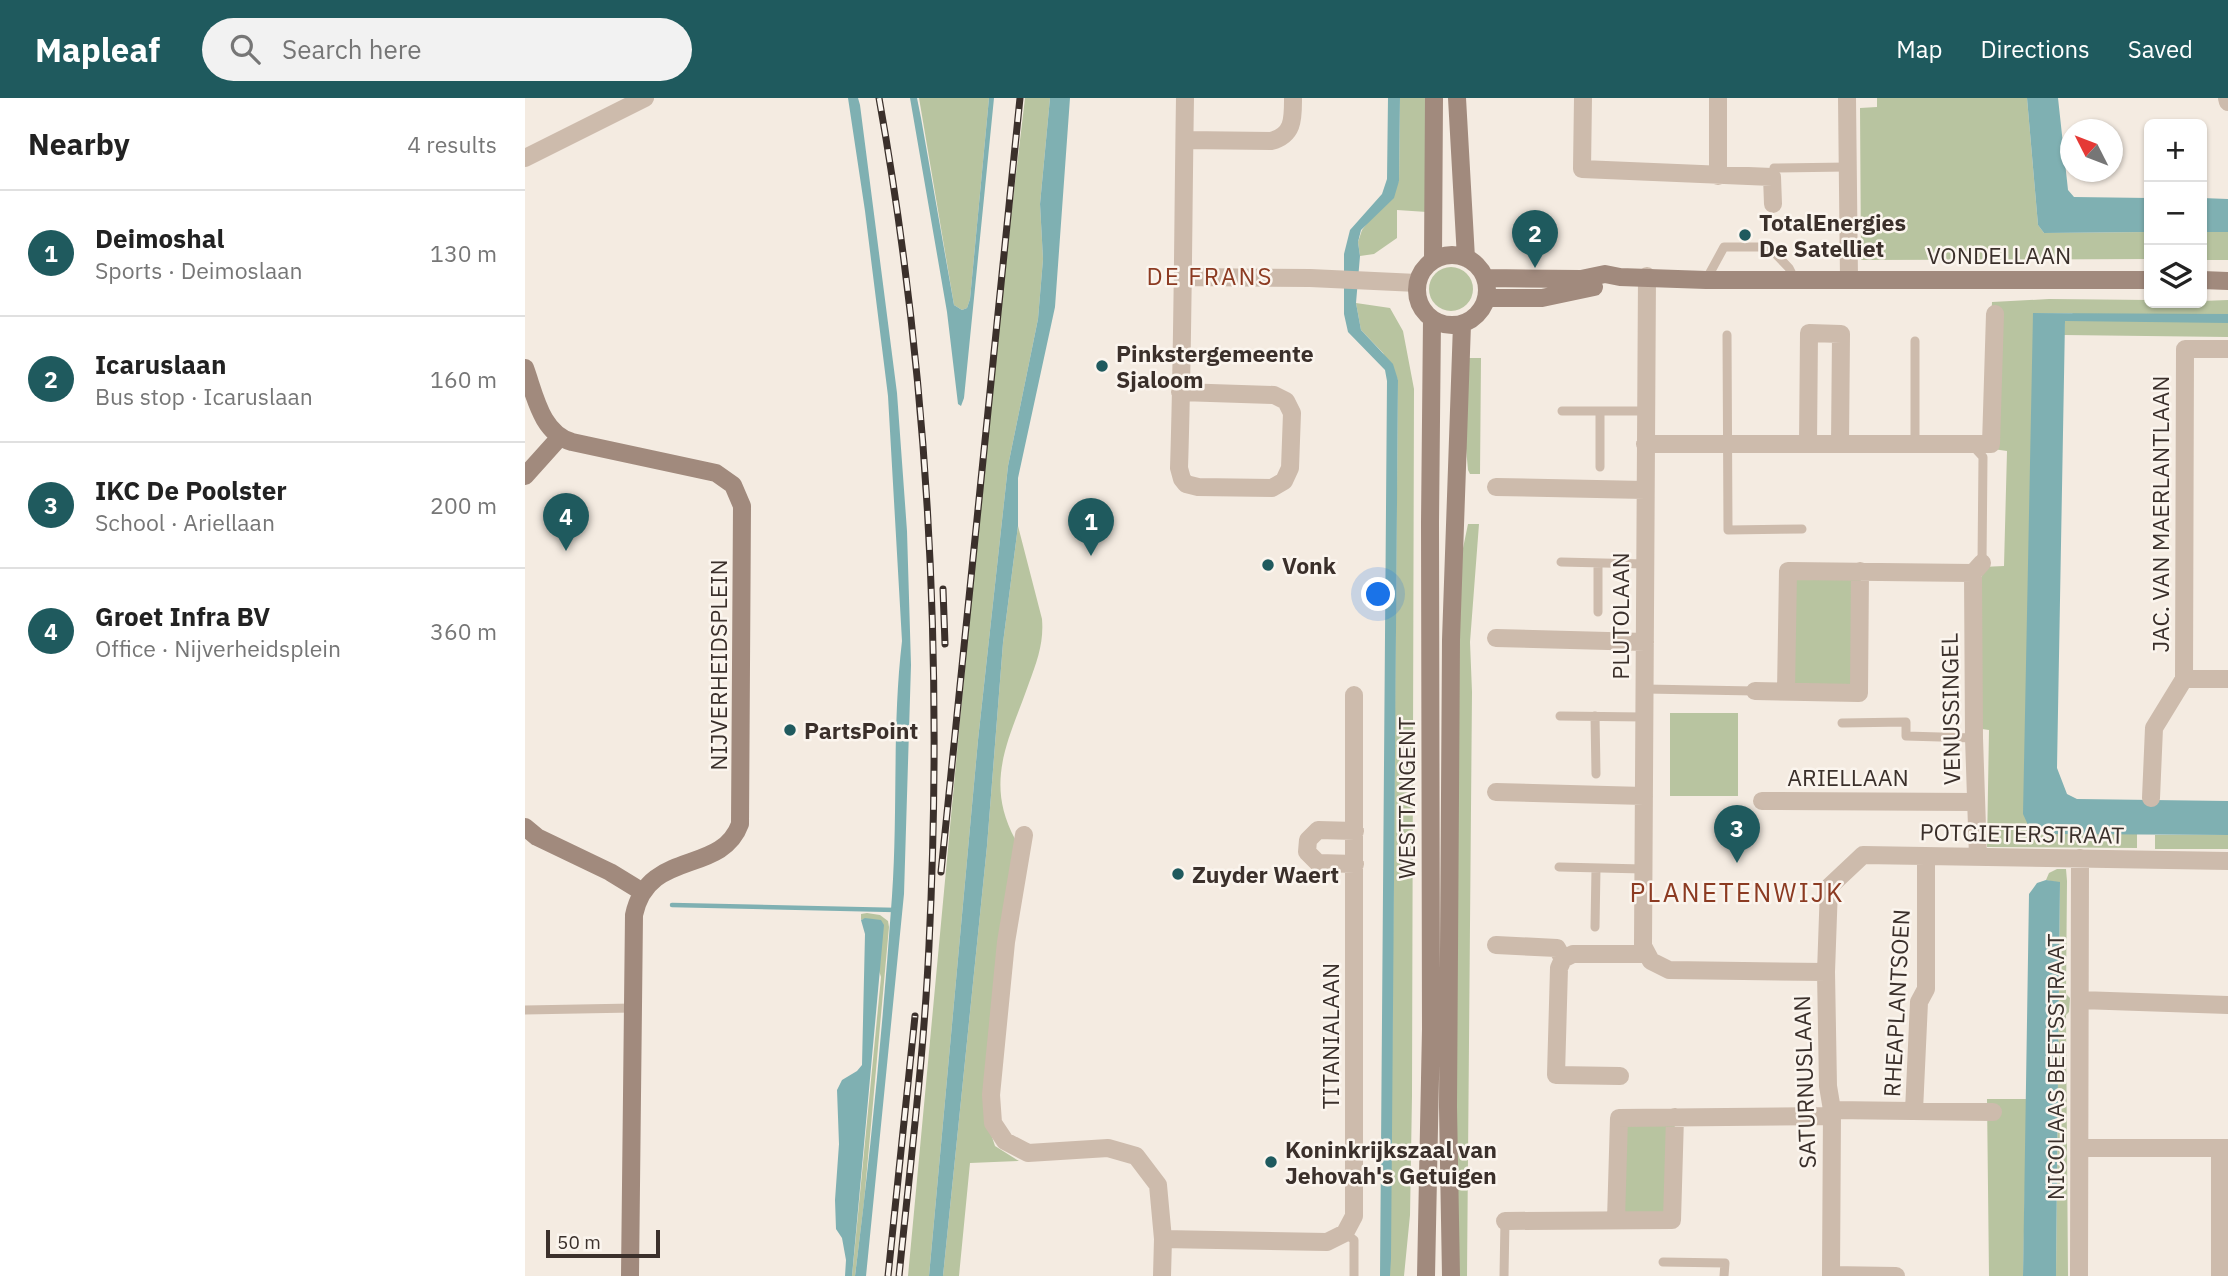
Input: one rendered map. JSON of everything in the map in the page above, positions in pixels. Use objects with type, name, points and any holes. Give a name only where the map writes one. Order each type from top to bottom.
[{"type":"main road","points":[[1433,260],[1434,98]]},
{"type":"main road","points":[[1457,98],[1466,258]]},
{"type":"main road","points":[[1445,255],[1466,258],[1477,266],[1485,278],[1486,298],[1477,314],[1462,324],[1446,325],[1432,319],[1419,303],[1417,283],[1420,274],[1433,260],[1445,255]]},
{"type":"main road","name":"VONDELLAAN","points":[[1485,278],[1581,279],[1605,274],[1620,277],[1706,280],[2144,280]]},
{"type":"main road","points":[[1486,298],[1542,298],[1606,285],[1620,277]]},
{"type":"main road","points":[[2207,280],[2228,281]]},
{"type":"main road","name":"WESTTANGENT","points":[[1426,1276],[1431,1028],[1432,319]]},
{"type":"main road","name":"WESTTANGENT","points":[[1451,1276],[1448,1122],[1451,640],[1462,324]]},
{"type":"main road","points":[[525,368],[545,421],[560,437],[525,476]]},
{"type":"main road","name":"NIJVERHEIDSPLEIN","points":[[560,437],[572,442],[716,473],[733,485],[742,506],[740,824],[733,839],[727,844],[657,875],[641,891]]},
{"type":"main road","points":[[525,827],[537,837],[641,891],[633,915],[630,1276]]},
{"type":"street","points":[[525,158],[645,98]]},
{"type":"street","points":[[1180,393],[1274,395],[1286,401],[1292,413],[1290,468],[1285,481],[1272,488],[1191,487],[1182,480],[1173,461],[1180,393],[1185,98]]},
{"type":"street","points":[[1185,140],[1278,139],[1290,129],[1293,121],[1293,98]]},
{"type":"street","points":[[1583,98],[1582,169],[1773,177],[1773,204]]},
{"type":"street","points":[[1718,98],[1718,176]]},
{"type":"street","points":[[1847,98],[1849,279]]},
{"type":"street","name":"PLUTOLAAN","points":[[1646,954],[1642,936],[1647,276]]},
{"type":"street","points":[[1183,277],[1417,283]]},
{"type":"street","points":[[1645,444],[1991,444],[1994,314]]},
{"type":"street","points":[[1808,444],[1809,333],[1841,334],[1840,444]]},
{"type":"street","name":"JAC. VAN MAERLANTLAAN","points":[[2151,798],[2154,727],[2184,679],[2185,349],[2228,349]]},
{"type":"street","points":[[1496,487],[1645,490]]},
{"type":"street","points":[[1786,691],[1788,570],[1977,568]]},
{"type":"street","name":"VENUSSINGEL","points":[[1977,568],[1974,738],[1978,857]]},
{"type":"street","points":[[1755,691],[1859,693],[1860,571]]},
{"type":"street","points":[[1496,638],[1645,642]]},
{"type":"street","name":"JAC. VAN MAERLANTLAAN","points":[[2184,679],[2228,679]]},
{"type":"street","name":"TITANIALAAN","points":[[1345,1233],[1354,1216],[1354,695]]},
{"type":"street","points":[[1496,792],[1644,796]]},
{"type":"street","name":"ARIELLAAN","points":[[1762,801],[1976,803]]},
{"type":"street","points":[[1355,831],[1318,830],[1308,840],[1307,852],[1318,863],[1355,864]]},
{"type":"street","points":[[1024,835],[1006,942],[991,1096],[993,1123],[1005,1141],[1028,1153],[1108,1148],[1136,1156],[1158,1185],[1163,1239],[1162,1276]]},
{"type":"street","name":"POTGIETERSTRAAT","points":[[1829,887],[1863,855],[2228,861]]},
{"type":"street","name":"RHEAPLANTSOEN","points":[[1914,1111],[1919,1002],[1926,989],[1926,856]]},
{"type":"street","name":"NICOLAAS BEETSSTRAAT","points":[[2078,1276],[2080,858]]},
{"type":"street","name":"SATURNUSLAAN","points":[[1829,887],[1826,972],[1828,1086],[1832,1113],[1831,1275]]},
{"type":"street","points":[[1496,945],[1557,948],[1563,959]]},
{"type":"street","points":[[1620,1076],[1556,1075],[1559,968],[1563,959],[1573,954],[1646,954],[1659,967],[1669,970],[1826,972]]},
{"type":"street","points":[[2080,1000],[2228,1005]]},
{"type":"street","name":"RHEAPLANTSOEN","points":[[1616,1220],[1619,1118],[1914,1111],[1993,1112]]},
{"type":"street","points":[[1505,1221],[1672,1220],[1675,1117]]},
{"type":"street","points":[[2080,1148],[2224,1148],[2224,1244],[2220,1276]]},
{"type":"street","points":[[1163,1239],[1327,1242],[1345,1233]]},
{"type":"street","points":[[1831,1275],[1896,1276]]},
{"type":"lane","points":[[1774,168],[1847,167]]},
{"type":"lane","points":[[1706,280],[1724,247],[1769,247],[1789,268],[1795,280]]},
{"type":"lane","points":[[1727,335],[1728,530],[1802,529]]},
{"type":"lane","points":[[1915,341],[1915,444]]},
{"type":"lane","points":[[1562,411],[1646,411]]},
{"type":"lane","points":[[1600,411],[1600,467]]},
{"type":"lane","points":[[1972,444],[1983,457],[1977,568]]},
{"type":"lane","points":[[1561,562],[1645,564]]},
{"type":"lane","points":[[1598,563],[1598,612]]},
{"type":"lane","points":[[1645,689],[1755,691]]},
{"type":"lane","points":[[1560,716],[1644,716]]},
{"type":"lane","points":[[1595,716],[1596,774]]},
{"type":"lane","points":[[1842,723],[1906,722],[1906,736],[1974,738]]},
{"type":"lane","points":[[1559,867],[1643,869]]},
{"type":"lane","points":[[1595,927],[1596,868]]},
{"type":"lane","points":[[525,1010],[633,1009]]},
{"type":"lane","points":[[1504,1276],[1505,1221]]},
{"type":"lane","points":[[1345,1233],[1354,1240],[1354,1276]]},
{"type":"lane","points":[[1663,1262],[1725,1263],[1724,1276]]},
{"type":"green space","points":[[919,98],[989,98],[970,299],[967,308],[962,310],[954,305]]},
{"type":"green space","points":[[1025,98],[1050,98],[1040,204],[1043,259],[1038,319],[1008,466],[978,740],[929,1276],[908,1276],[993,368]]},
{"type":"green space","points":[[1400,98],[1429,98],[1427,212],[1397,210],[1397,238],[1374,254],[1360,256],[1358,242],[1362,230],[1399,181]]},
{"type":"green space","points":[[1877,98],[2027,98],[2038,225],[2044,233],[2144,232],[2144,259],[1861,260],[1860,108],[1877,107]]},
{"type":"green space","points":[[2207,232],[2228,232],[2228,260],[2207,260]]},
{"type":"green space","points":[[1451,267],[1466,274],[1473,289],[1466,304],[1451,311],[1436,304],[1429,289],[1436,274]]},
{"type":"green space","points":[[2049,299],[2144,300],[2144,308],[2207,308],[2207,301],[2228,300],[2228,337],[2064,335],[2065,321],[2073,313],[2033,313],[2056,834],[2137,834],[2137,848],[1987,847],[1989,730],[1982,729],[1982,567],[2004,566],[2007,451],[1986,448],[1992,302]]},
{"type":"green space","points":[[1356,303],[1390,308],[1403,331],[1414,389],[1412,1096],[1410,1215],[1404,1276],[1390,1276],[1398,380],[1383,353],[1361,330]]},
{"type":"green space","points":[[1465,358],[1481,358],[1480,474],[1470,474],[1468,470],[1463,416]]},
{"type":"green space","points":[[1468,524],[1479,524],[1470,642],[1472,692],[1467,1276],[1454,1276],[1456,582]]},
{"type":"green space","points":[[1018,526],[1042,619],[1042,636],[1035,667],[1003,761],[1001,798],[1015,839],[987,1122],[995,1146],[1019,1161],[970,1163],[959,1276],[943,1276],[987,846],[1003,643]]},
{"type":"green space","points":[[1789,570],[1861,570],[1859,693],[1786,691]]},
{"type":"green space","points":[[1670,713],[1738,713],[1738,796],[1670,796]]},
{"type":"green space","points":[[2155,835],[2228,835],[2228,849],[2155,849]]},
{"type":"green space","points":[[2066,869],[2067,881],[2066,994],[2070,998],[2069,1012],[2066,1015],[2068,1276],[2056,1276],[2060,883],[2046,880],[2049,873]]},
{"type":"green space","points":[[861,914],[880,915],[888,921],[889,927],[864,1202],[855,1276],[852,1276],[881,977],[863,919],[861,920]]},
{"type":"green space","points":[[1987,1099],[2027,1099],[2023,1276],[1989,1276]]},
{"type":"green space","points":[[1675,1117],[1672,1220],[1616,1220],[1619,1118]]},
{"type":"water","points":[[848,98],[858,98],[860,105],[897,393],[907,531],[911,665],[904,894],[866,1276],[855,1276],[881,1039],[894,864],[897,705],[902,641],[888,396]]},
{"type":"water","points":[[910,98],[917,98],[954,305],[962,310],[967,308],[970,299],[989,98],[994,98],[964,398],[961,406],[958,404],[947,312]]},
{"type":"water","points":[[1050,98],[1070,98],[1055,307],[1018,478],[1018,526],[1003,643],[987,846],[943,1276],[929,1276],[978,740],[1008,466],[1038,319],[1043,259],[1040,204]]},
{"type":"water","points":[[1388,98],[1400,98],[1399,181],[1394,198],[1361,230],[1358,242],[1360,256],[1356,303],[1361,330],[1393,364],[1398,380],[1391,1259],[1390,1276],[1380,1276],[1387,381],[1385,370],[1348,332],[1344,314],[1344,254],[1350,230],[1382,194],[1387,179]]},
{"type":"water","points":[[2027,98],[2058,98],[2060,182],[2067,182],[2068,190],[2074,197],[2144,198],[2144,232],[2044,233],[2038,225]]},
{"type":"water","points":[[2207,198],[2228,199],[2228,232],[2207,232]]},
{"type":"water","points":[[2033,313],[2228,314],[2228,323],[2065,321],[2057,768],[2067,794],[2077,799],[2228,801],[2228,835],[2043,833],[2028,825],[2023,814]]},
{"type":"water","points":[[2046,880],[2060,882],[2056,1276],[2023,1276],[2029,894],[2037,883]]},
{"type":"water","points":[[861,920],[881,920],[884,925],[852,1276],[845,1276],[846,1260],[842,1238],[836,1229],[839,1144],[837,1090],[842,1080],[862,1065],[865,934]]},
{"type":"waterway","points":[[672,905],[896,910]]},
{"type":"railway","points":[[879,98],[910,309],[928,520],[933,626],[933,839],[927,986],[899,1276]]},
{"type":"railway","points":[[941,872],[1020,98]]},
{"type":"railway","points":[[943,589],[945,644]]},
{"type":"railway","points":[[888,1276],[915,1016]]},
{"type":"place","name":"TotalEnergies De Satelliet","points":[[1745,235]]},
{"type":"place","name":"Icaruslaan","points":[[1535,268]]},
{"type":"place","name":"Pinkstergemeente Sjaloom","points":[[1102,366]]},
{"type":"place","name":"Groet Infra BV","points":[[566,551]]},
{"type":"place","name":"Deimoshal","points":[[1091,556]]},
{"type":"place","name":"Vonk","points":[[1268,565]]},
{"type":"place","name":"PartsPoint","points":[[790,730]]},
{"type":"place","name":"IKC De Poolster","points":[[1737,863]]},
{"type":"place","name":"Zuyder Waert","points":[[1178,874]]},
{"type":"place","name":"Koninkrijkszaal van Jehovah's Getuigen","points":[[1271,1162]]},
{"type":"district","name":"DE FRANS","points":[[1210,276]]},
{"type":"district","name":"PLANETENWIJK","points":[[1737,892]]}]
